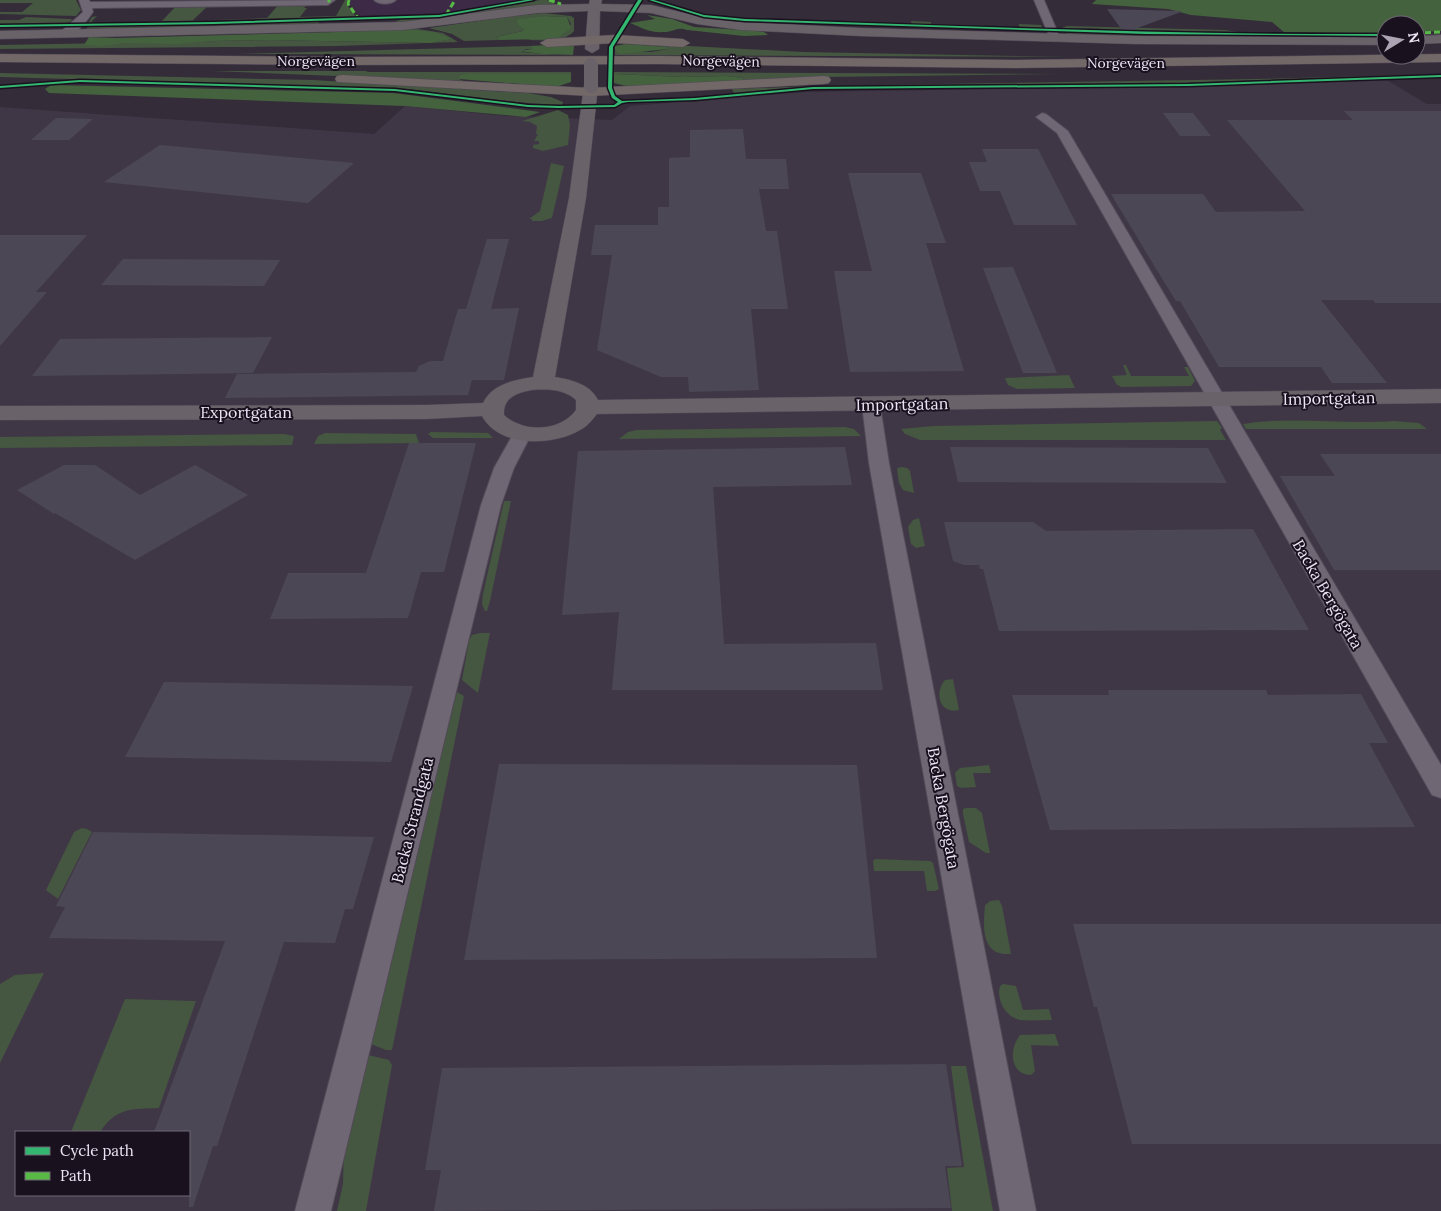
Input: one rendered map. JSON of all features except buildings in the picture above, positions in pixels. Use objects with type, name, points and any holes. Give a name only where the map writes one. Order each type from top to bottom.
[{"type":"highway","points":[[536,43],[592,44],[625,39],[692,44]]},
{"type":"highway","points":[[0,53],[421,47]]},
{"type":"highway","points":[[747,48],[827,51],[1376,57]]},
{"type":"highway","name":"Norgevägen","points":[[0,58],[337,61],[658,60],[1005,64],[1376,59]]},
{"type":"highway","name":"Norgevägen","points":[[1426,58],[1441,58]]},
{"type":"highway","name":"Norgevägen","points":[[0,68],[1008,70],[1441,65]]},
{"type":"highway","points":[[0,68],[362,79],[550,91],[823,80],[1268,74],[1367,67]]},
{"type":"street","points":[[64,34],[76,26],[88,12],[85,2],[328,2],[330,0]]},
{"type":"street","points":[[380,0],[391,0]]},
{"type":"street","points":[[1040,0],[1055,38]]},
{"type":"street","points":[[543,382],[574,227],[588,132],[595,4]]},
{"type":"street","points":[[0,34],[402,26],[521,10],[595,4],[651,9],[696,20],[741,26],[1055,38],[1252,42],[1376,41]]},
{"type":"street","points":[[1426,40],[1441,39]]},
{"type":"street","points":[[1042,117],[1062,131],[1217,399]]},
{"type":"street","points":[[543,382],[576,389],[587,399],[588,407],[582,418],[567,428],[546,433],[523,433],[510,430],[499,424],[493,417],[491,409],[498,397],[508,390],[543,382]]},
{"type":"street","name":"Importgatan","points":[[588,407],[1441,396]]},
{"type":"street","name":"Backa Bergögata","points":[[1217,399],[1441,788]]},
{"type":"street","name":"Backa Bergögata","points":[[871,404],[879,462],[1018,1211]]},
{"type":"street","name":"Exportgatan","points":[[0,413],[427,412],[491,409]]},
{"type":"street","name":"Backa Strandgata","points":[[313,1211],[491,505],[504,468],[523,433]]},
{"type":"shaded area","points":[[351,0],[528,0],[451,13],[361,16],[350,4]]},
{"type":"shaded area","points":[[1385,79],[1427,104],[1441,104],[1441,1211],[0,1211],[0,107],[374,134],[405,106],[506,116],[612,120],[630,106],[804,92],[1250,85]]},
{"type":"green space","points":[[0,0],[76,0],[81,10],[76,16],[0,14],[0,12],[22,12],[33,3],[0,3]]},
{"type":"green space","points":[[345,0],[348,0],[346,4],[356,17],[211,20],[267,18],[279,4],[308,4],[300,17],[336,16]]},
{"type":"green space","points":[[547,0],[555,4],[396,23],[395,22],[402,19],[444,17]]},
{"type":"green space","points":[[1096,0],[1441,0],[1441,31],[1426,32],[1426,15],[1376,15],[1376,33],[1285,33],[1272,22],[1191,15],[1168,9],[1092,4]]},
{"type":"green space","points":[[210,4],[192,21],[162,21],[177,5]]},
{"type":"green space","points":[[544,13],[571,16],[574,18],[574,31],[570,35],[559,39],[527,40],[557,37],[562,35],[571,24],[567,17],[544,16],[516,21],[519,27],[525,29],[496,37],[500,40],[464,41],[452,34],[429,28],[514,16]]},
{"type":"green space","points":[[647,15],[672,19],[694,27],[757,31],[768,35],[744,36],[681,29],[654,32],[630,23],[655,19]]},
{"type":"green space","points":[[97,16],[91,22],[133,22],[88,23],[92,17]]},
{"type":"green space","points":[[544,16],[567,17],[571,28],[558,38],[553,39],[500,40],[496,37],[523,31],[524,29],[519,27],[516,21],[519,19]]},
{"type":"green space","points":[[26,17],[73,20],[64,25],[0,25],[0,20],[19,20]]},
{"type":"green space","points":[[316,21],[321,24],[86,29],[88,27]]},
{"type":"green space","points":[[911,21],[931,22],[931,25],[1019,27],[1019,24],[1041,25],[1042,28],[912,25]]},
{"type":"green space","points":[[1067,26],[1225,30],[1237,32],[1062,28]]},
{"type":"green space","points":[[418,29],[443,33],[458,42],[432,43],[452,39],[337,31]]},
{"type":"green space","points":[[413,30],[434,32],[453,39],[431,43],[271,40],[211,41],[177,44],[124,43],[103,46],[84,45],[89,37],[116,38]]},
{"type":"green space","points":[[1061,32],[1244,36],[1242,38],[1068,34]]},
{"type":"green space","points":[[271,40],[429,43],[338,46],[0,49],[0,45]]},
{"type":"green space","points":[[566,44],[574,46],[573,55],[519,51],[532,49],[530,46]]},
{"type":"green space","points":[[626,44],[803,52],[1069,57],[615,55],[615,50],[651,52],[668,49],[666,47]]},
{"type":"green space","points":[[626,44],[666,47],[668,49],[620,54],[615,50],[615,46]]},
{"type":"green space","points":[[530,46],[532,49],[526,49],[521,52],[558,55],[234,54]]},
{"type":"green space","points":[[212,71],[571,72],[571,74],[459,79],[464,81]]},
{"type":"green space","points":[[614,72],[1063,74],[825,77],[742,81],[744,78],[727,76],[683,77],[614,74]]},
{"type":"green space","points":[[0,73],[313,80],[528,93],[551,97],[563,102],[562,106],[408,89],[0,77]]},
{"type":"green space","points":[[464,74],[571,74],[571,82],[556,87],[459,79],[459,76]]},
{"type":"green space","points":[[614,74],[744,78],[742,81],[626,86],[614,83]]},
{"type":"green space","points":[[1441,74],[1152,84],[805,87],[738,93],[734,93],[732,89],[814,86]]},
{"type":"green space","points":[[51,85],[393,93],[540,112],[526,117],[405,106],[49,93],[45,89]]},
{"type":"green space","points":[[558,110],[568,115],[570,125],[568,145],[543,151],[533,148],[533,145],[539,144],[539,141],[534,141],[538,134],[536,134],[537,126],[530,122],[522,121]]},
{"type":"green space","points":[[551,163],[564,166],[552,218],[532,221],[532,219],[529,219],[540,211]]},
{"type":"green space","points":[[1123,365],[1126,365],[1131,376],[1189,376],[1184,367],[1188,367],[1195,381],[1191,386],[1122,387],[1117,385],[1112,376],[1127,375]]},
{"type":"green space","points":[[1069,375],[1075,388],[1017,389],[1008,385],[1005,378]]},
{"type":"green space","points":[[1217,421],[1222,428],[1220,430],[1226,440],[920,440],[905,434],[901,429],[933,426]]},
{"type":"green space","points":[[1280,421],[1394,421],[1419,423],[1427,429],[1246,429],[1243,424]]},
{"type":"green space","points":[[845,427],[854,429],[861,436],[619,439],[628,432],[637,430]]},
{"type":"green space","points":[[431,432],[488,433],[493,438],[433,438],[428,434]]},
{"type":"green space","points":[[325,433],[416,434],[419,443],[314,444],[318,436]]},
{"type":"green space","points":[[284,434],[294,436],[292,445],[0,448],[0,437]]},
{"type":"green space","points":[[902,467],[910,471],[914,493],[903,490],[899,483],[897,468]]},
{"type":"green space","points":[[504,501],[511,501],[490,601],[487,611],[485,611],[482,604],[483,594]]},
{"type":"green space","points":[[919,518],[925,546],[916,548],[911,544],[908,527],[913,520]]},
{"type":"green space","points":[[490,633],[478,693],[462,680],[469,641],[472,635]]},
{"type":"green space","points":[[953,679],[959,710],[952,711],[943,706],[939,696],[945,680]]},
{"type":"green space","points":[[457,692],[464,696],[392,1050],[386,1050],[371,1044],[430,794]]},
{"type":"green space","points":[[989,765],[991,773],[973,773],[976,787],[961,788],[957,786],[955,773],[960,768]]},
{"type":"green space","points":[[976,808],[982,813],[990,853],[986,853],[969,842],[963,814],[963,809]]},
{"type":"green space","points":[[82,828],[92,832],[58,899],[46,890],[74,832]]},
{"type":"green space","points":[[875,859],[930,861],[933,863],[939,889],[927,891],[924,871],[874,871],[873,861]]},
{"type":"green space","points":[[999,900],[1002,906],[1011,954],[994,950],[989,945],[984,931],[985,905],[990,901]]},
{"type":"green space","points":[[44,973],[0,1063],[0,984],[15,975]]},
{"type":"green space","points":[[1003,984],[1016,986],[1023,1010],[1049,1009],[1052,1020],[1020,1020],[1010,1015],[1003,1007],[999,996],[1000,986]]},
{"type":"green space","points":[[125,999],[196,1001],[159,1108],[126,1111],[113,1118],[101,1131],[71,1131]]},
{"type":"green space","points":[[1055,1034],[1059,1046],[1031,1045],[1035,1071],[1031,1075],[1024,1074],[1018,1070],[1013,1060],[1013,1054],[1016,1041],[1020,1035]]},
{"type":"green space","points":[[364,1054],[389,1060],[392,1065],[366,1211],[337,1211],[343,1184],[344,1140]]},
{"type":"green space","points":[[951,1066],[966,1066],[993,1211],[952,1211],[947,1168],[964,1167]]},
{"type":"marked path","points":[[349,0],[348,4],[358,18]]},
{"type":"marked path","points":[[446,15],[455,0]]},
{"type":"marked path","points":[[549,0],[561,4]]},
{"type":"marked path","points":[[1426,33],[1441,32]]},
{"type":"cycle path","points":[[0,26],[214,23],[439,16],[532,0]]},
{"type":"cycle path","points":[[621,102],[613,97],[610,88],[611,47],[640,0]]},
{"type":"cycle path","points":[[651,0],[704,16],[745,20],[1146,33],[1376,35]]},
{"type":"cycle path","points":[[0,87],[80,81],[395,90],[528,106],[559,107],[615,106],[621,102],[628,101],[695,99],[813,88],[1189,85],[1441,76]]}]
